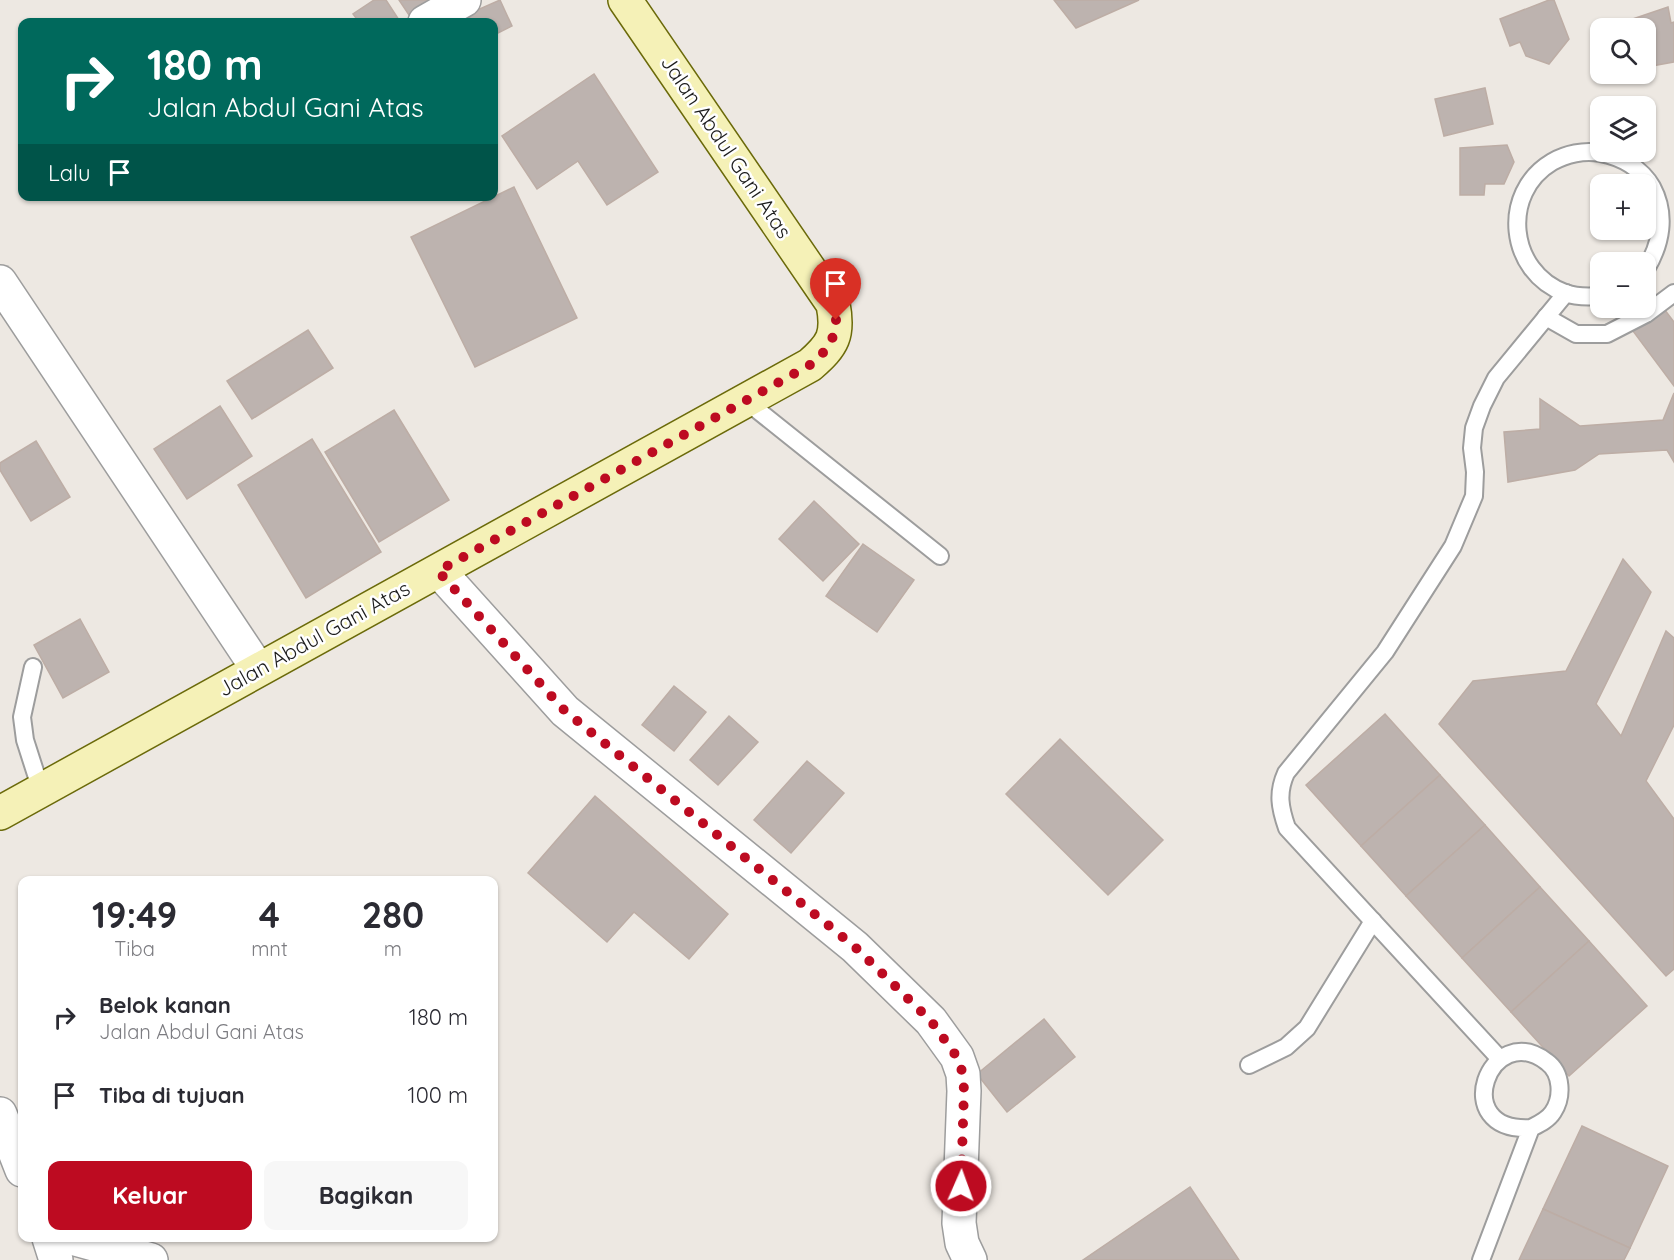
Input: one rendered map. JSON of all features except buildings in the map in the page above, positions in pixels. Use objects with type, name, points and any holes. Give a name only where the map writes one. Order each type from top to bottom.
[{"type":"street","points":[[432,18],[464,0]]},
{"type":"street","name":"Jalan Abdul Gani Atas","points":[[0,813],[746,401],[810,365],[825,352],[834,337],[836,320],[834,304],[625,0]]},
{"type":"street","points":[[0,282],[258,669]]},
{"type":"street","points":[[438,571],[565,711],[855,947],[931,1021],[947,1041],[957,1057],[963,1074],[959,1223],[962,1243],[969,1260]]},
{"type":"street","points":[[0,1114],[18,1160]]},
{"type":"street","points":[[50,1242],[56,1260]]},
{"type":"street","points":[[86,1242],[151,1260]]},
{"type":"lane","points":[[1590,297],[1566,293],[1550,286],[1531,268],[1519,245],[1516,228],[1517,210],[1523,194],[1539,173],[1560,158],[1577,153],[1594,152],[1612,155],[1628,163],[1641,174],[1652,188],[1667,235],[1656,252]]},
{"type":"lane","points":[[1500,1059],[1287,828],[1279,805],[1280,785],[1286,773],[1385,652],[1452,546],[1474,496],[1475,472],[1472,448],[1474,428],[1482,406],[1496,378],[1566,293]]},
{"type":"lane","points":[[1546,317],[1576,334],[1607,334],[1647,314],[1674,293]]},
{"type":"lane","points":[[746,401],[940,556]]},
{"type":"lane","points":[[33,666],[22,717],[25,741],[41,790]]},
{"type":"lane","points":[[1248,1065],[1286,1047],[1307,1028],[1373,921]]},
{"type":"lane","points":[[1525,1052],[1538,1056],[1557,1074],[1560,1087],[1553,1113],[1543,1122],[1531,1128],[1518,1129],[1494,1118],[1483,1094],[1484,1081],[1490,1069],[1500,1059],[1512,1054],[1525,1052]]},
{"type":"lane","points":[[1481,1260],[1531,1128]]},
{"type":"route","points":[[836,320],[834,337],[825,352],[810,365],[438,571],[565,711],[855,947],[931,1021],[957,1057],[963,1074],[961,1186]]}]
